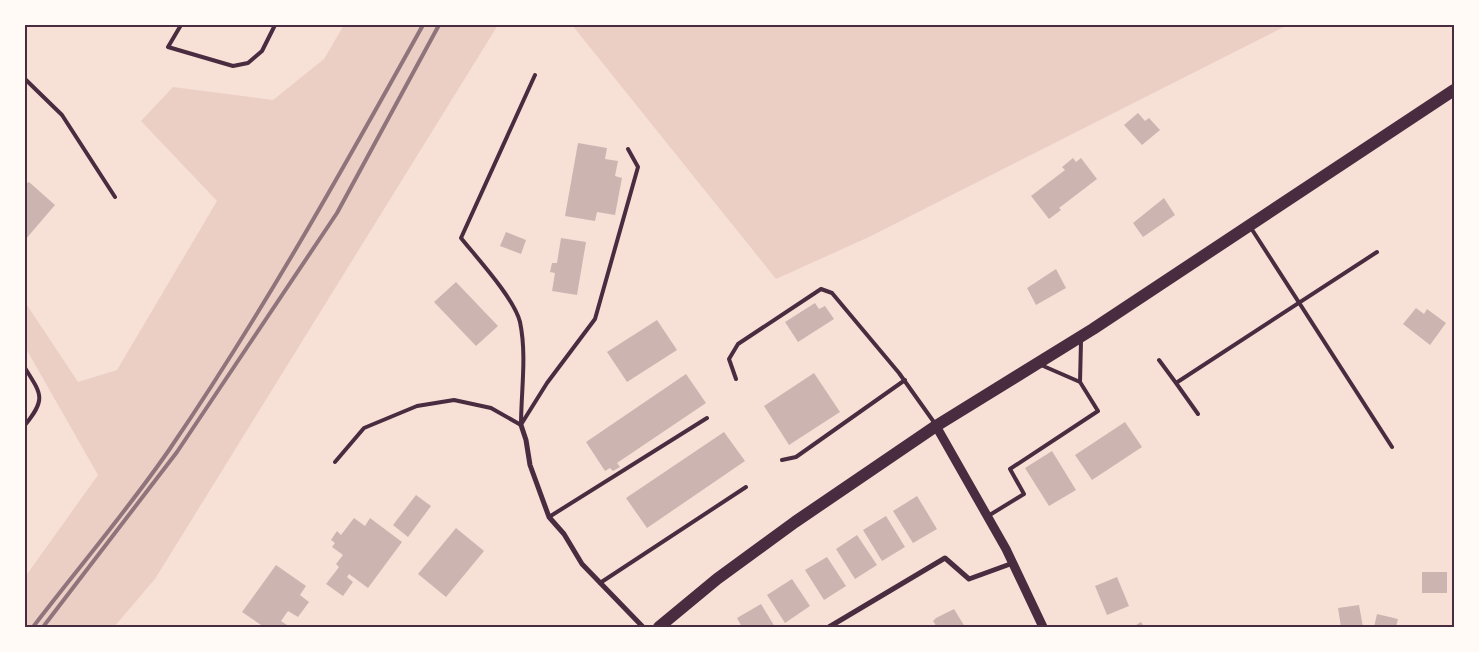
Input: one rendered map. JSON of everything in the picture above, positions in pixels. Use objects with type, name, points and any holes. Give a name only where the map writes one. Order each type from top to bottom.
[{"type":"main road","points":[[659,627],[717,579],[795,522],[936,426],[1082,336],[1454,90]]},
{"type":"street","points":[[520,425],[526,440],[530,465],[550,517],[564,534],[582,564],[643,627]]},
{"type":"street","points":[[936,426],[1013,562],[1043,627]]},
{"type":"street","points":[[828,627],[945,558],[969,579],[1013,562]]},
{"type":"lane","points":[[181,25],[168,48],[233,66],[248,63],[262,51],[275,25]]},
{"type":"lane","points":[[520,425],[523,346],[519,320],[495,278],[461,238],[535,74]]},
{"type":"lane","points":[[25,79],[62,115],[115,197]]},
{"type":"lane","points":[[520,425],[547,383],[595,319],[638,167],[628,149]]},
{"type":"lane","points":[[1250,226],[1392,447]]},
{"type":"lane","points":[[1176,383],[1300,304],[1377,252]]},
{"type":"lane","points":[[736,379],[730,359],[738,344],[821,289],[832,293],[905,380],[936,426]]},
{"type":"lane","points":[[988,516],[1024,494],[1010,469],[1098,411],[1080,382],[1079,359],[1082,336]]},
{"type":"lane","points":[[1159,360],[1198,414]]},
{"type":"lane","points":[[1038,364],[1080,382]]},
{"type":"lane","points":[[25,368],[40,391],[39,408],[25,425]]},
{"type":"lane","points":[[782,460],[796,457],[905,380]]},
{"type":"lane","points":[[335,462],[364,428],[417,406],[454,400],[491,408],[520,425]]},
{"type":"lane","points":[[550,517],[707,418]]},
{"type":"lane","points":[[600,583],[746,487]]},
{"type":"shaded area","points":[[344,25],[498,25],[155,579],[114,627],[25,627],[25,577],[98,475],[25,347],[25,302],[78,382],[117,370],[217,201],[141,121],[173,87],[273,100],[324,59]]},
{"type":"shaded area","points":[[572,25],[1288,25],[869,237],[776,279]]},
{"type":"building","points":[[1138,113],[1145,121],[1149,118],[1160,130],[1142,145],[1124,125]]},
{"type":"building","points":[[578,143],[607,148],[605,159],[618,161],[615,176],[622,178],[615,215],[597,212],[595,221],[565,216]]},
{"type":"building","points":[[1073,158],[1076,162],[1081,158],[1097,179],[1059,208],[1061,210],[1049,219],[1031,196],[1065,170],[1062,167]]},
{"type":"building","points":[[29,182],[55,205],[25,240],[25,184]]},
{"type":"building","points":[[1164,198],[1175,215],[1143,237],[1133,223]]},
{"type":"building","points":[[506,232],[526,240],[521,254],[500,246]]},
{"type":"building","points":[[561,238],[586,242],[577,295],[552,291],[555,273],[550,272],[552,263],[557,263]]},
{"type":"building","points":[[1056,269],[1066,288],[1036,305],[1027,288]]},
{"type":"building","points":[[456,282],[498,326],[476,346],[434,302]]},
{"type":"building","points":[[815,303],[819,309],[825,306],[834,319],[798,342],[785,322]]},
{"type":"building","points":[[1416,308],[1424,314],[1427,309],[1446,323],[1430,345],[1403,324]]},
{"type":"building","points":[[657,320],[677,350],[627,382],[607,352]]},
{"type":"building","points":[[814,373],[840,412],[789,445],[764,406]]},
{"type":"building","points":[[686,374],[706,403],[617,463],[620,467],[613,471],[610,468],[605,471],[586,442]]},
{"type":"building","points":[[1125,422],[1142,447],[1092,480],[1075,455]]},
{"type":"building","points":[[724,432],[745,461],[647,528],[626,498]]},
{"type":"building","points":[[1052,451],[1076,490],[1049,506],[1025,468]]},
{"type":"building","points":[[416,495],[431,506],[408,537],[393,525]]},
{"type":"building","points":[[917,496],[937,529],[913,543],[893,511]]},
{"type":"building","points":[[886,516],[905,547],[882,561],[863,530]]},
{"type":"building","points":[[354,518],[365,526],[370,518],[402,542],[368,588],[349,574],[347,577],[353,582],[343,596],[326,584],[339,567],[336,564],[343,555],[332,547],[335,543],[331,540],[337,531],[341,535]]},
{"type":"building","points":[[456,528],[484,551],[446,597],[418,574]]},
{"type":"building","points":[[857,535],[877,565],[855,579],[836,549]]},
{"type":"building","points":[[827,557],[846,586],[824,600],[805,570]]},
{"type":"building","points":[[276,565],[306,586],[300,595],[309,602],[298,617],[288,611],[281,621],[287,625],[286,627],[264,627],[242,612]]},
{"type":"building","points":[[1422,572],[1447,572],[1447,593],[1422,593]]},
{"type":"building","points":[[1117,577],[1129,606],[1107,615],[1095,586]]},
{"type":"building","points":[[792,579],[810,606],[785,623],[767,595]]},
{"type":"building","points":[[761,604],[775,627],[742,627],[737,618]]},
{"type":"building","points":[[1359,605],[1363,627],[1341,627],[1338,608]]},
{"type":"building","points":[[954,609],[965,627],[937,627],[933,621]]},
{"type":"building","points":[[1377,614],[1398,619],[1396,627],[1374,627]]},
{"type":"building","points":[[1141,622],[1144,627],[1133,627]]},
{"type":"railway","points":[[33,627],[136,495],[203,399],[301,240],[423,25]]},
{"type":"railway","points":[[43,627],[177,452],[337,213],[439,25]]}]
